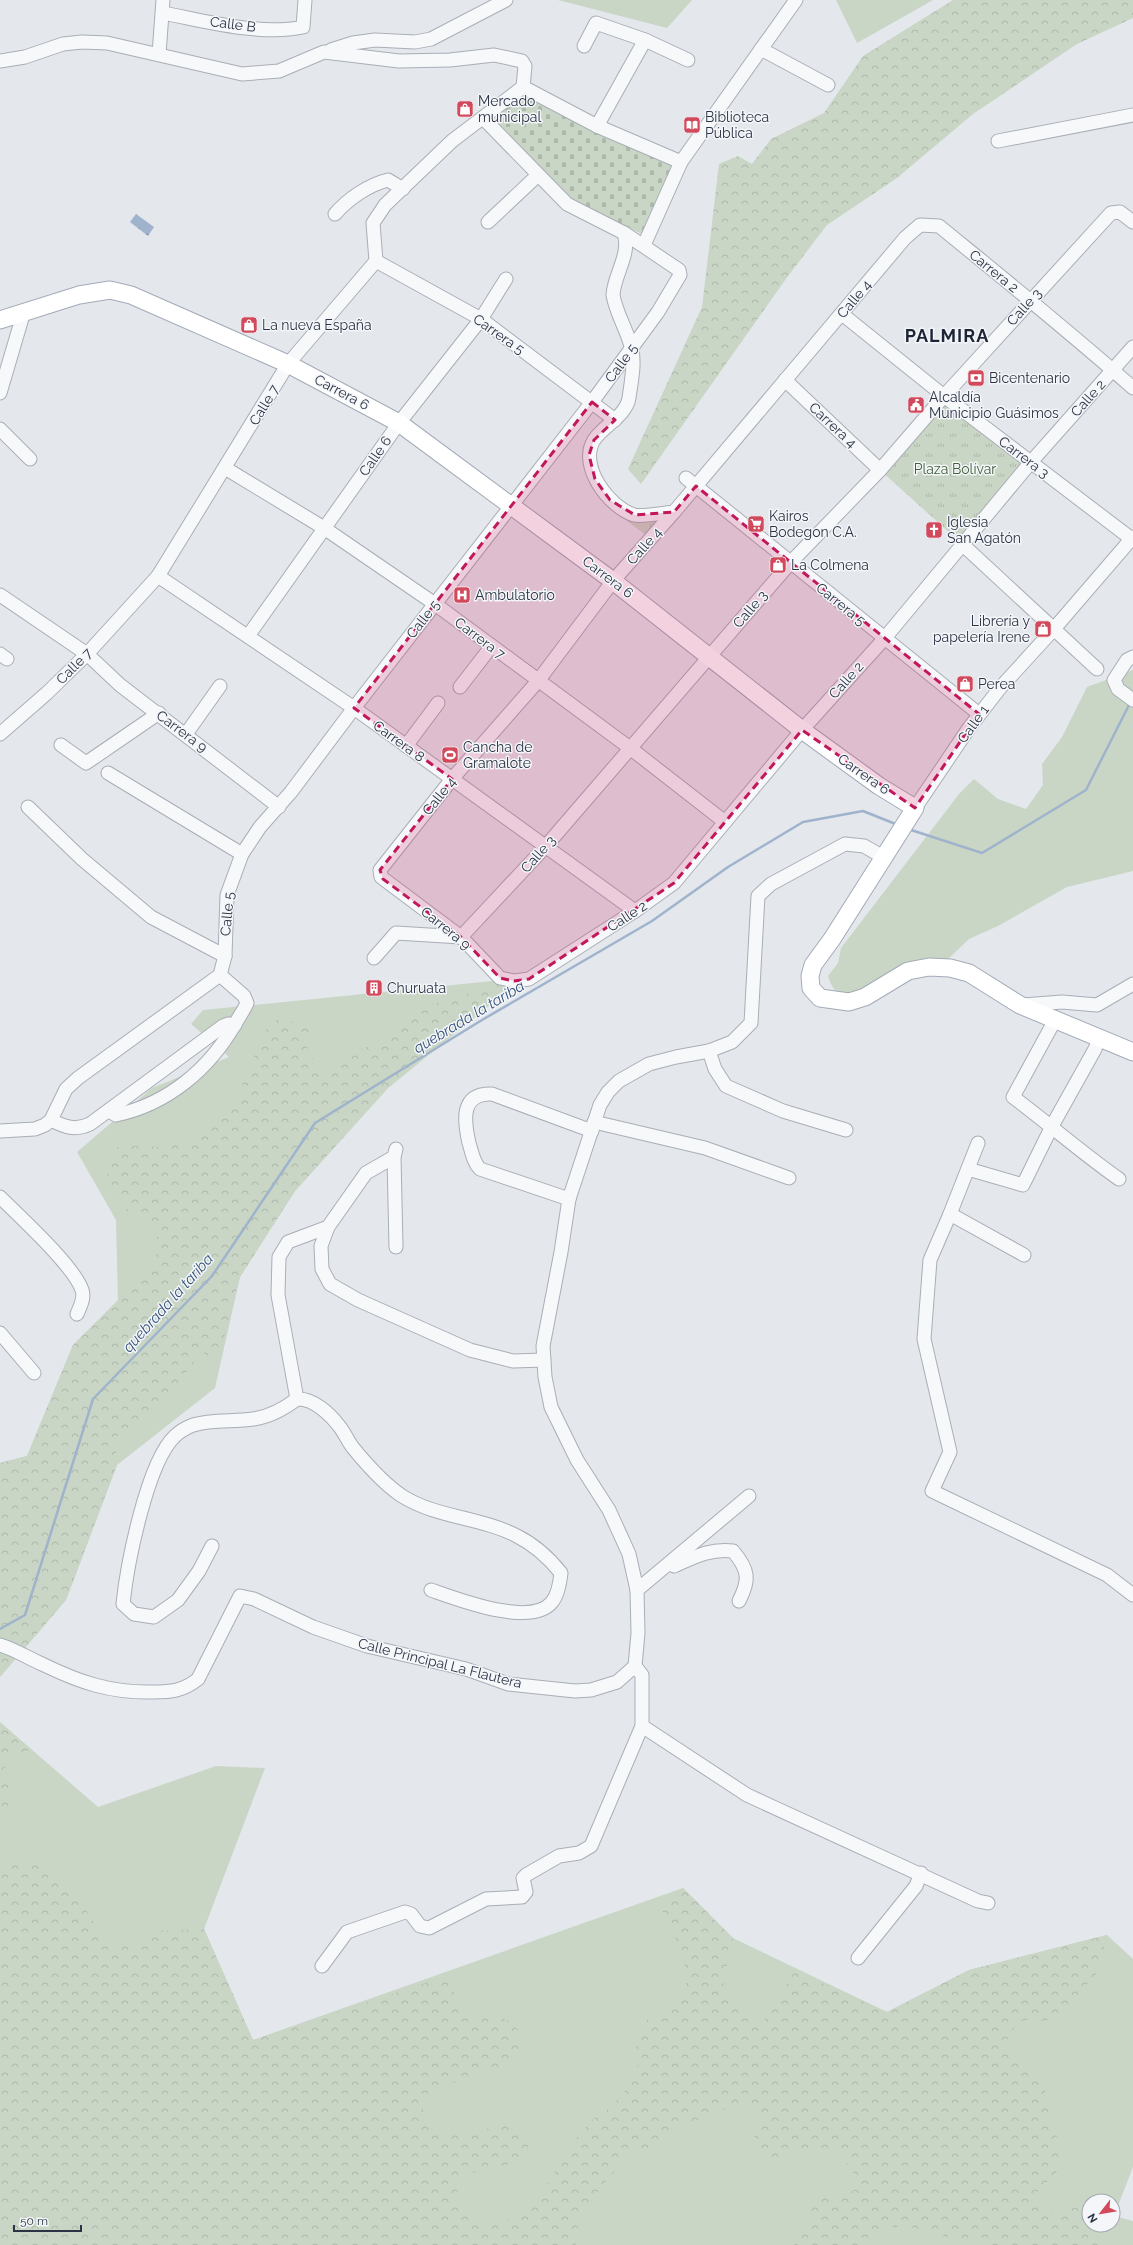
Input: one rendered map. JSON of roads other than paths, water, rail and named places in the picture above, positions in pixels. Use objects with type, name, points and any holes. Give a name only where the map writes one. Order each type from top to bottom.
[{"type":"main road","name":"Carrera 6","points":[[0,320],[23,314],[79,295],[110,290],[131,295],[288,364],[399,423],[613,581],[802,730],[879,786],[915,808]]},
{"type":"main road","points":[[915,808],[885,858],[832,939],[813,965],[810,976],[811,988],[820,998],[849,1002],[865,997],[908,971],[929,967],[950,968],[969,973],[1020,1005],[1131,1050]]},
{"type":"street","points":[[159,54],[163,0]]},
{"type":"street","name":"Calle B","points":[[163,13],[226,24],[273,29],[303,27],[305,0]]},
{"type":"street","points":[[0,61],[25,57],[63,44],[82,42],[106,43],[242,74],[279,71],[324,52],[353,42],[375,40],[415,42],[431,39],[506,0]]},
{"type":"street","points":[[483,118],[567,204],[624,233],[644,246],[681,162],[796,0]]},
{"type":"street","points":[[584,46],[596,23],[645,40],[688,60]]},
{"type":"street","points":[[597,126],[645,40]]},
{"type":"street","points":[[762,49],[828,85]]},
{"type":"street","points":[[324,52],[421,61],[494,55],[506,56],[522,61],[524,66],[523,87],[452,141],[385,205],[372,223],[376,261]]},
{"type":"street","points":[[523,87],[597,126],[681,162]]},
{"type":"street","points":[[998,141],[1133,115]]},
{"type":"street","points":[[488,222],[538,175]]},
{"type":"street","points":[[335,214],[342,207],[375,184],[388,180],[403,189]]},
{"type":"street","name":"Calle 3","points":[[461,937],[546,846],[791,562],[880,470],[1030,300],[1111,213],[1120,212],[1133,222]]},
{"type":"street","name":"Carrera 2","points":[[905,238],[920,225],[939,226],[1030,300],[1133,388]]},
{"type":"street","points":[[624,233],[627,242],[626,250],[613,286],[613,295],[632,349],[633,361],[628,400],[614,420],[594,440],[589,455],[595,479],[610,500],[635,515],[674,512]]},
{"type":"street","name":"Calle 4","points":[[383,879],[380,870],[452,779],[538,681],[613,581],[674,512],[691,482],[785,380],[905,238]]},
{"type":"street","name":"Calle 5","points":[[220,975],[224,958],[226,895],[242,854],[260,827],[279,807],[592,402],[658,312],[680,275],[679,270],[644,246]]},
{"type":"street","name":"Carrera 5","points":[[376,261],[481,319],[614,420]]},
{"type":"street","name":"Calle 7","points":[[0,734],[47,693],[87,654],[158,576],[288,364],[376,261]]},
{"type":"street","name":"Calle 6","points":[[248,636],[399,423],[481,319],[506,279]]},
{"type":"street","points":[[0,393],[23,314]]},
{"type":"street","name":"Carrera 3","points":[[842,314],[944,396],[1132,539]]},
{"type":"street","name":"Calle 2","points":[[529,979],[635,911],[674,883],[802,730],[884,639],[1030,462],[1133,347]]},
{"type":"street","name":"Carrera 4","points":[[785,380],[880,470]]},
{"type":"street","points":[[0,429],[30,459]]},
{"type":"street","name":"Carrera 7","points":[[225,468],[324,528],[435,604],[491,647],[630,748],[725,822]]},
{"type":"street","name":"Carrera 5","points":[[691,482],[979,714]]},
{"type":"street","name":"Calle 1","points":[[915,808],[979,714],[1000,688],[1053,630],[1132,539]]},
{"type":"street","points":[[962,544],[1053,630],[1097,669]]},
{"type":"street","name":"Carrera 8","points":[[158,576],[354,708],[635,911]]},
{"type":"street","name":"Carrera 9","points":[[0,595],[87,654],[120,685],[159,713],[279,807]]},
{"type":"street","points":[[460,686],[491,647]]},
{"type":"street","points":[[1133,657],[1127,660],[1114,680],[1118,689],[1133,700]]},
{"type":"street","points":[[186,734],[220,686]]},
{"type":"street","points":[[406,746],[438,703]]},
{"type":"street","points":[[61,745],[86,763],[159,713]]},
{"type":"street","points":[[108,773],[242,854]]},
{"type":"street","points":[[28,807],[82,859],[151,917],[224,958]]},
{"type":"street","points":[[322,1966],[348,1932],[405,1912],[411,1914],[420,1926],[429,1928],[486,1899],[522,1897],[526,1892],[523,1878],[526,1875],[559,1856],[579,1853],[591,1846],[642,1726],[642,1675],[635,1666],[638,1633],[637,1590],[630,1554],[609,1510],[577,1460],[551,1407],[543,1346],[561,1252],[569,1199],[600,1105],[608,1092],[633,1071],[649,1064],[676,1056],[709,1051],[732,1042],[751,1023],[758,896],[771,884],[845,844],[864,846],[885,858]]},
{"type":"street","name":"Carrera 9","points":[[383,879],[461,937],[500,978],[514,981],[529,979]]},
{"type":"street","points":[[374,958],[396,933],[461,937]]},
{"type":"street","points":[[0,1131],[35,1129],[51,1120],[60,1098],[66,1089],[78,1078],[220,975],[246,1000],[246,1007],[223,1044],[208,1063],[177,1088],[140,1108],[116,1115],[109,1111]]},
{"type":"street","points":[[1020,1005],[1062,1002],[1097,1005],[1133,984]]},
{"type":"street","points":[[1055,1020],[1013,1097],[1052,1126],[1075,1148],[1119,1179]]},
{"type":"street","points":[[51,1120],[66,1128],[78,1128],[90,1124],[223,1026],[228,1024],[235,1025]]},
{"type":"street","points":[[968,1169],[1023,1184],[1052,1126],[1095,1049],[1099,1038]]},
{"type":"street","points":[[709,1051],[715,1069],[726,1086],[783,1111],[846,1130]]},
{"type":"street","points":[[569,1199],[480,1169],[474,1161],[466,1127],[465,1114],[468,1106],[476,1097],[492,1094],[593,1126],[705,1148],[789,1178]]},
{"type":"street","points":[[978,1143],[930,1260],[924,1339],[950,1452],[932,1491],[1106,1575],[1133,1595]]},
{"type":"street","points":[[396,1247],[395,1153],[366,1173],[328,1227],[321,1246],[322,1269],[330,1284],[358,1300],[470,1350],[513,1361],[544,1360]]},
{"type":"street","points":[[0,1197],[32,1229],[72,1274],[83,1291],[82,1304],[77,1314]]},
{"type":"street","points":[[950,1214],[1024,1255]]},
{"type":"street","points":[[297,1399],[278,1295],[279,1257],[288,1242],[328,1227]]},
{"type":"street","points":[[0,1333],[34,1373]]},
{"type":"street","points":[[212,1546],[199,1571],[178,1600],[154,1617],[134,1614],[123,1604],[125,1582],[153,1476],[174,1436],[193,1425],[226,1420],[254,1419],[276,1412],[297,1399],[306,1398],[320,1407],[339,1426],[353,1448],[380,1477],[403,1496],[443,1514],[517,1536],[548,1557],[561,1573],[560,1585],[552,1602],[539,1611],[522,1613],[472,1604],[431,1590]]},
{"type":"street","points":[[637,1590],[749,1496]]},
{"type":"street","points":[[658,1573],[692,1556],[721,1549],[734,1551],[743,1562],[746,1575],[747,1587],[739,1601]]},
{"type":"street","name":"Calle Principal La Flautera","points":[[0,1645],[76,1680],[100,1688],[136,1693],[174,1692],[187,1688],[198,1679],[240,1596],[254,1599],[314,1627],[367,1646],[466,1669],[508,1684],[575,1691],[591,1690],[617,1682],[635,1666]]},
{"type":"street","points":[[642,1726],[747,1795],[921,1873],[978,1901],[988,1903]]},
{"type":"street","points":[[858,1958],[916,1886],[921,1873]]},
{"type":"water","points":[[136,214],[154,227],[148,236],[130,222]]},
{"type":"waterway","name":"quebrada la tariba","points":[[908,829],[982,853],[1086,790],[1130,703]]},
{"type":"waterway","name":"quebrada la tariba","points":[[0,1629],[25,1615],[93,1399],[212,1276],[315,1123],[482,1020],[652,921],[728,867],[803,822],[863,811],[898,825]]},
{"type":"place","name":"Mercado municipal","points":[[465,109]]},
{"type":"place","name":"Biblioteca Pública","points":[[692,125]]},
{"type":"place","name":"La nueva España","points":[[249,325]]},
{"type":"place","name":"Bicentenario","points":[[976,378]]},
{"type":"place","name":"Alcaldía Municipio Guásimos","points":[[916,405]]},
{"type":"place","name":"Kairos Bodegon C.A.","points":[[756,524]]},
{"type":"place","name":"Iglesia San Agatón","points":[[934,530]]},
{"type":"place","name":"La Colmena","points":[[778,565]]},
{"type":"place","name":"Ambulatorio","points":[[462,595]]},
{"type":"place","name":"Librería y papelería Irene","points":[[1043,629]]},
{"type":"place","name":"Perea","points":[[965,684]]},
{"type":"place","name":"Cancha de Gramalote","points":[[450,755]]},
{"type":"place","name":"Churuata","points":[[374,988]]},
{"type":"district","name":"PALMIRA","points":[[947,336]]},
{"type":"park label","name":"Plaza Bolívar","points":[[955,469]]}]
